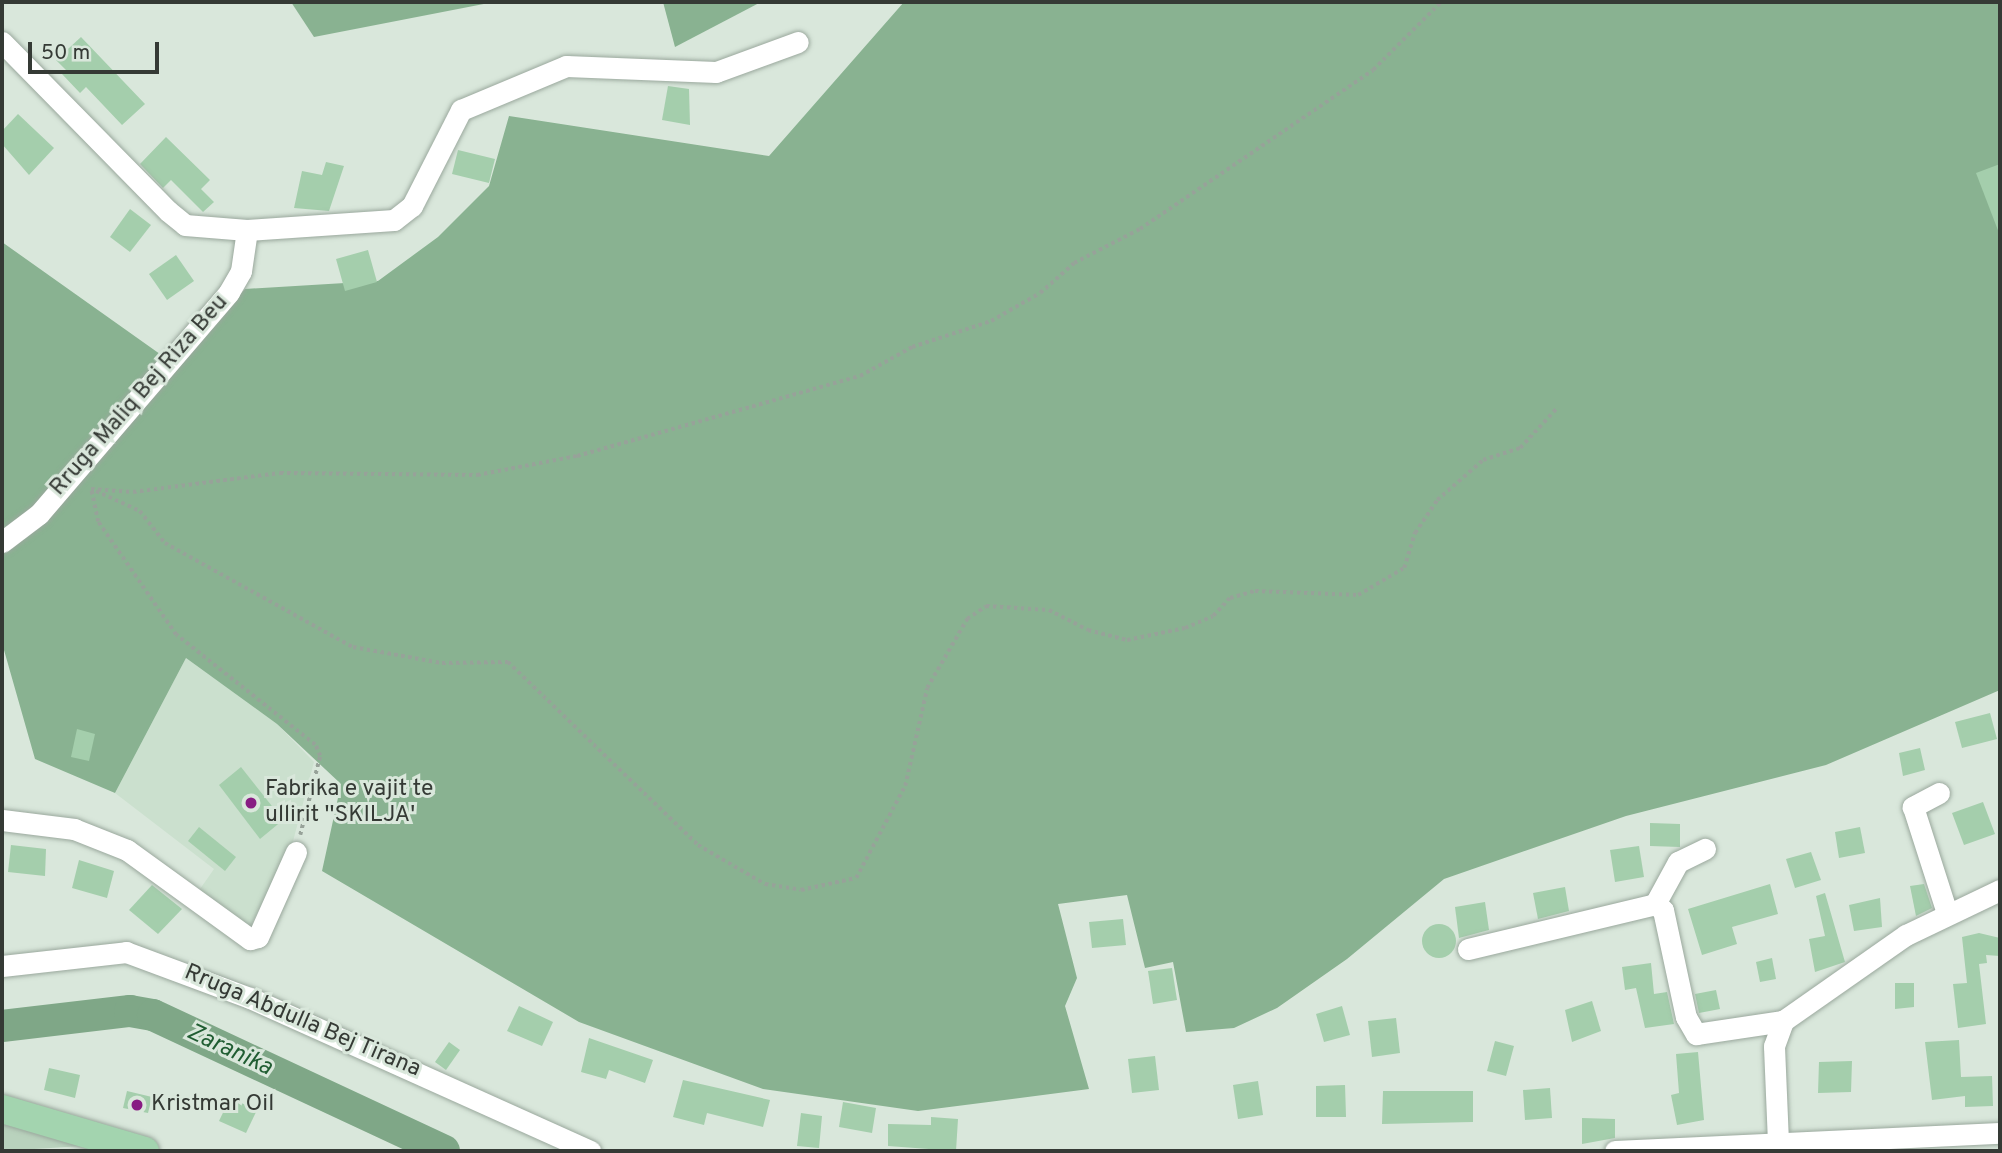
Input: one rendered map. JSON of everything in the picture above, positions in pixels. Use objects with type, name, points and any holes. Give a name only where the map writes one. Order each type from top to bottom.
[{"type":"main road","points":[[2,1109],[131,1148]]},
{"type":"street","points":[[2,41],[177,218],[202,228],[247,230],[394,220],[412,206],[461,110],[566,66],[716,72],[798,42]]},
{"type":"street","name":"Rruga Maliq Bej Riza Beu","points":[[2,542],[39,514],[229,292],[241,271],[247,230]]},
{"type":"street","points":[[1939,793],[1913,807],[1947,912]]},
{"type":"street","points":[[2,820],[74,830],[127,850],[250,939],[258,937],[296,852]]},
{"type":"street","points":[[1468,949],[1655,904],[1678,862],[1705,849]]},
{"type":"street","points":[[1655,904],[1663,910],[1686,1017],[1696,1034],[1783,1021],[1860,965],[1947,912],[2000,890]]},
{"type":"street","name":"Rruga Abdulla Bej Tirana","points":[[2,966],[99,952],[138,956],[406,1066],[590,1151]]},
{"type":"street","points":[[1778,1142],[1774,1046],[1783,1021]]},
{"type":"street","points":[[1615,1151],[2000,1133]]},
{"type":"path","points":[[91,489],[133,492],[280,473],[477,475],[577,456],[860,376],[912,348],[991,321],[1040,293],[1074,262],[1140,229],[1373,70],[1441,2]]},
{"type":"path","points":[[71,475],[91,489],[140,511],[165,543],[353,647],[442,663],[508,662],[698,845],[765,884],[801,890],[856,878],[905,786],[927,688],[967,619],[986,606],[1049,610],[1088,630],[1127,640],[1185,628],[1213,616],[1230,598],[1255,591],[1358,595],[1404,568],[1415,533],[1437,500],[1483,460],[1520,448],[1558,407]]},
{"type":"path","points":[[91,489],[98,522],[176,635],[315,745],[320,756],[296,852]]},
{"type":"shaded area","name":"Fabrika e vajit te ullirit ''SKILJA'","points":[[186,658],[277,724],[314,762],[292,845],[247,933],[193,899],[214,869],[115,793]]},
{"type":"shaded area","points":[[2,1122],[83,1146],[2,1151]]},
{"type":"green space","points":[[291,2],[494,2],[314,37]]},
{"type":"green space","points":[[663,2],[761,2],[675,47]]},
{"type":"green space","points":[[904,2],[2000,2],[2000,690],[1826,765],[1626,816],[1444,879],[1347,959],[1277,1008],[1234,1028],[1186,1032],[1173,962],[1145,968],[1127,895],[1058,904],[1077,978],[1065,1006],[1089,1089],[918,1111],[763,1089],[579,1022],[322,871],[341,784],[277,724],[186,658],[115,793],[35,759],[2,643],[2,242],[174,364],[245,289],[378,281],[438,237],[489,186],[509,116],[769,156]]},
{"type":"building","points":[[81,37],[145,104],[122,125],[86,87],[80,93],[62,74],[66,70],[56,60]]},
{"type":"building","points":[[668,86],[689,89],[690,125],[662,120]]},
{"type":"building","points":[[18,114],[54,148],[29,175],[2,144],[2,131]]},
{"type":"building","points":[[166,137],[210,180],[201,189],[214,202],[203,212],[171,180],[163,188],[140,164]]},
{"type":"building","points":[[458,150],[495,159],[489,183],[452,174]]},
{"type":"building","points":[[326,162],[344,166],[329,211],[294,208],[302,171],[322,175]]},
{"type":"building","points":[[2000,164],[2000,233],[1999,233],[1976,173]]},
{"type":"building","points":[[130,209],[151,225],[130,252],[110,237]]},
{"type":"building","points":[[368,250],[377,282],[345,291],[336,259]]},
{"type":"building","points":[[176,255],[194,281],[167,300],[149,274]]},
{"type":"building","points":[[1990,713],[1997,739],[1962,748],[1955,722]]},
{"type":"building","points":[[77,729],[95,734],[89,761],[71,757]]},
{"type":"building","points":[[1920,748],[1925,770],[1903,776],[1899,753]]},
{"type":"building","name":"Fabrika e vajit te ullirit ''SKILJA'","points":[[241,767],[283,820],[260,839],[219,785]]},
{"type":"building","points":[[1983,802],[1995,834],[1964,845],[1952,813]]},
{"type":"building","points":[[1650,823],[1680,824],[1680,847],[1650,846]]},
{"type":"building","points":[[199,827],[236,857],[225,871],[188,841]]},
{"type":"building","points":[[1860,827],[1865,853],[1839,858],[1835,832]]},
{"type":"building","points":[[11,845],[46,849],[45,876],[8,872]]},
{"type":"building","points":[[1639,846],[1644,877],[1615,882],[1610,850]]},
{"type":"building","points":[[1811,852],[1821,880],[1795,888],[1786,859]]},
{"type":"building","points":[[79,860],[114,871],[107,898],[72,888]]},
{"type":"building","points":[[1770,884],[1778,914],[1732,927],[1737,944],[1702,955],[1688,909]]},
{"type":"building","points":[[1924,884],[1932,908],[1916,916],[1910,886]]},
{"type":"building","points":[[152,885],[182,909],[158,934],[129,910]]},
{"type":"building","points":[[1565,887],[1569,911],[1538,919],[1533,893]]},
{"type":"building","points":[[1825,893],[1845,962],[1815,972],[1809,939],[1825,936],[1816,896]]},
{"type":"building","points":[[1880,898],[1882,927],[1854,931],[1849,905]]},
{"type":"building","points":[[1485,902],[1489,930],[1459,938],[1455,907]]},
{"type":"building","points":[[1123,919],[1126,945],[1092,948],[1089,922]]},
{"type":"building","points":[[1439,924],[1451,929],[1456,941],[1451,953],[1439,958],[1427,953],[1422,941],[1427,929]]},
{"type":"building","points":[[1979,933],[2000,938],[2000,956],[1986,955],[1987,963],[1979,964],[1986,1024],[1958,1028],[1953,984],[1967,983],[1962,937]]},
{"type":"building","points":[[1772,958],[1776,979],[1760,982],[1756,962]]},
{"type":"building","points":[[1651,963],[1654,994],[1667,992],[1674,1024],[1645,1028],[1636,988],[1625,990],[1622,967]]},
{"type":"building","points":[[1172,968],[1177,1000],[1153,1004],[1148,971]]},
{"type":"building","points":[[1895,983],[1914,983],[1914,1007],[1895,1009]]},
{"type":"building","points":[[1716,990],[1720,1009],[1699,1013],[1695,994]]},
{"type":"building","points":[[1592,1001],[1601,1031],[1572,1042],[1565,1010]]},
{"type":"building","points":[[519,1006],[553,1022],[542,1046],[507,1031]]},
{"type":"building","points":[[1342,1006],[1350,1035],[1324,1042],[1316,1014]]},
{"type":"building","points":[[1396,1018],[1400,1053],[1372,1057],[1368,1021]]},
{"type":"building","points":[[589,1038],[653,1060],[645,1083],[609,1070],[606,1079],[581,1072]]},
{"type":"building","points":[[1959,1040],[1961,1077],[1992,1076],[1993,1106],[1965,1107],[1965,1096],[1932,1100],[1925,1042]]},
{"type":"building","points":[[1495,1041],[1514,1046],[1506,1076],[1487,1071]]},
{"type":"building","points":[[449,1042],[460,1050],[446,1070],[435,1062]]},
{"type":"building","points":[[1698,1052],[1704,1120],[1677,1125],[1671,1095],[1679,1093],[1676,1054]]},
{"type":"building","points":[[1155,1056],[1159,1090],[1132,1093],[1128,1059]]},
{"type":"building","points":[[1852,1061],[1851,1092],[1818,1093],[1819,1062]]},
{"type":"building","points":[[49,1068],[80,1075],[75,1098],[44,1090]]},
{"type":"building","points":[[683,1080],[770,1100],[763,1127],[707,1113],[704,1125],[673,1117]]},
{"type":"building","points":[[1258,1081],[1263,1115],[1238,1119],[1233,1085]]},
{"type":"building","points":[[1345,1085],[1346,1117],[1316,1117],[1316,1086]]},
{"type":"building","points":[[1550,1088],[1552,1118],[1525,1120],[1523,1090]]},
{"type":"building","name":"Kristmar Oil","points":[[127,1091],[152,1097],[148,1113],[123,1108]]},
{"type":"building","points":[[1383,1091],[1473,1091],[1473,1122],[1382,1124]]},
{"type":"building","points":[[230,1098],[257,1110],[246,1133],[219,1121]]},
{"type":"building","points":[[843,1102],[876,1108],[872,1133],[839,1127]]},
{"type":"building","points":[[801,1113],[822,1116],[819,1148],[797,1146]]},
{"type":"building","points":[[931,1117],[958,1119],[956,1151],[888,1146],[888,1124],[931,1125]]},
{"type":"building","points":[[1582,1118],[1615,1119],[1615,1138],[1582,1144]]},
{"type":"waterway","name":"Zaranika","points":[[2,1026],[130,1011],[153,1015],[444,1151]]},
{"type":"place","name":"Fabrika e vajit te ullirit ''SKILJA'","points":[[251,803]]},
{"type":"place","name":"Kristmar Oil","points":[[137,1105]]}]
